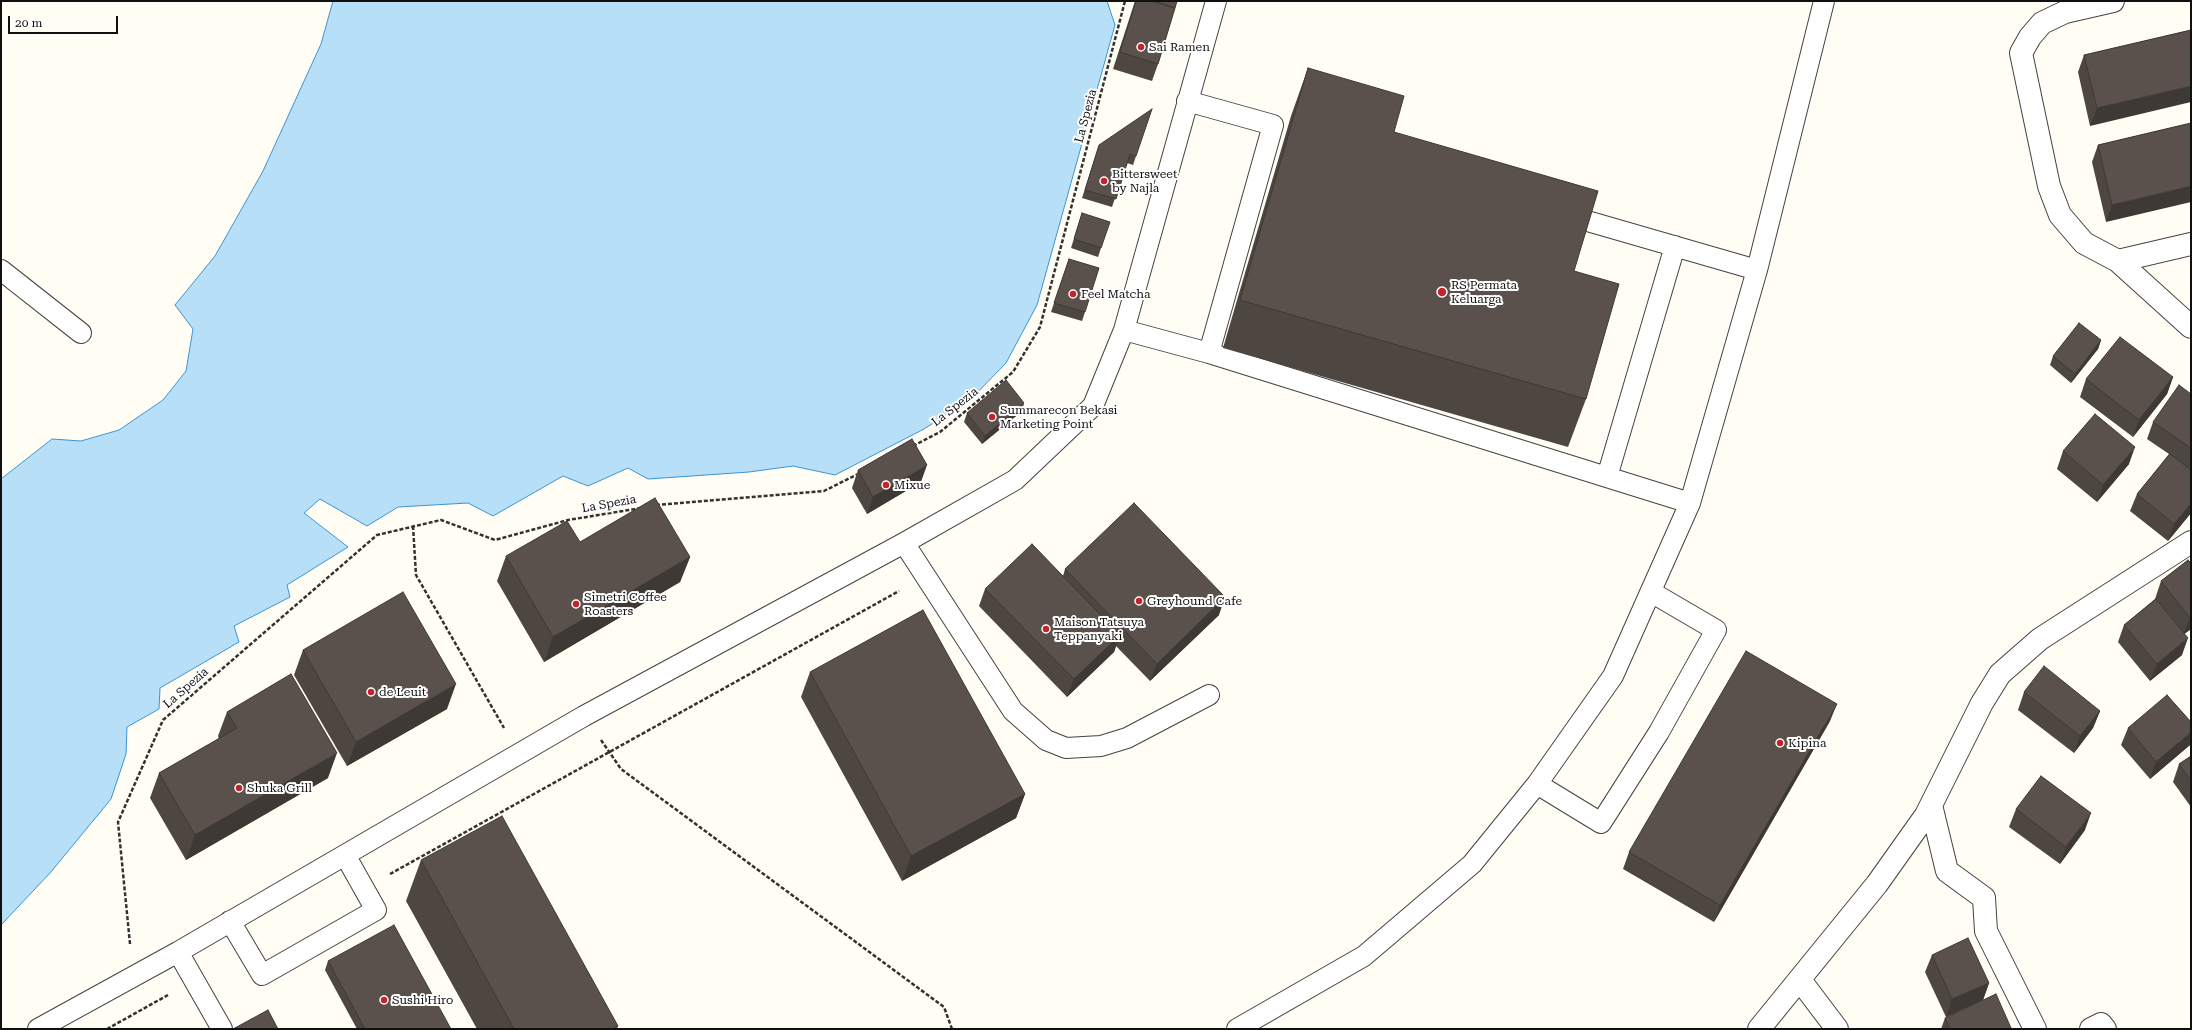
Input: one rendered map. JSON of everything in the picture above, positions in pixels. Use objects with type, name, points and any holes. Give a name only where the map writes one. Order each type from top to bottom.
[{"type":"street","points":[[2113,1],[2065,12],[2042,23],[2030,38],[2021,54],[2049,186],[2060,215],[2084,243],[2118,261],[2191,327]]},
{"type":"street","points":[[2118,261],[2191,244]]},
{"type":"street","points":[[1759,1029],[1800,980],[1901,851],[1931,805],[1982,703],[2000,674],[2040,639],[2191,542]]},
{"type":"street","points":[[1931,805],[1947,871],[1984,898],[1986,931],[2035,1029]]},
{"type":"street","points":[[1800,980],[1838,1029]]},
{"type":"street","points":[[2091,1029],[2101,1024],[2105,1029]]},
{"type":"lane","points":[[38,1029],[178,952],[584,716],[904,543],[1015,480],[1093,406],[1124,330],[1216,1]]},
{"type":"lane","points":[[1237,1029],[1364,956],[1472,864],[1537,784],[1612,676],[1690,503],[1757,270],[1824,1]]},
{"type":"lane","points":[[1187,101],[1273,125],[1209,353]]},
{"type":"lane","points":[[1545,209],[1757,270]]},
{"type":"lane","points":[[1607,477],[1675,246]]},
{"type":"lane","points":[[1,270],[81,332]]},
{"type":"lane","points":[[1124,330],[1209,353],[1690,503]]},
{"type":"lane","points":[[904,543],[1014,711],[1046,740],[1066,748],[1101,746],[1127,738],[1209,695]]},
{"type":"lane","points":[[1537,784],[1602,823],[1659,732],[1716,630],[1651,592]]},
{"type":"lane","points":[[230,921],[262,975],[376,910],[345,855]]},
{"type":"lane","points":[[178,952],[222,1029]]},
{"type":"path","name":"La Spezia","points":[[906,450],[940,432],[1013,372],[1040,327],[1125,1]]},
{"type":"path","name":"La Spezia","points":[[653,506],[824,491],[865,470]]},
{"type":"path","name":"La Spezia","points":[[133,977],[118,822],[163,720],[377,535],[441,520],[495,540],[568,520],[646,507]]},
{"type":"path","points":[[413,526],[416,575],[518,754]]},
{"type":"path","points":[[364,889],[926,576]]},
{"type":"path","points":[[584,716],[621,769],[944,1007],[952,1029]]},
{"type":"path","points":[[107,1029],[195,982]]},
{"type":"water","points":[[333,1],[1107,1],[1115,25],[1037,305],[1006,363],[971,399],[924,429],[835,475],[793,466],[749,472],[648,479],[628,468],[588,486],[563,476],[493,516],[468,503],[398,507],[367,526],[320,499],[304,513],[348,547],[287,585],[290,597],[234,626],[239,642],[160,688],[159,709],[127,727],[126,754],[111,799],[50,873],[1,925],[1,479],[52,439],[81,441],[119,430],[163,400],[186,371],[193,329],[175,305],[215,256],[263,171],[321,44]]},
{"type":"building","name":"Sai Ramen","points":[[1136,1],[1152,1],[1175,8],[1158,64],[1120,52]]},
{"type":"building","points":[[1152,1],[1177,1],[1175,8]]},
{"type":"building","points":[[2191,30],[2191,86],[2097,108],[2084,55]]},
{"type":"building","points":[[1308,68],[1404,96],[1394,132],[1598,191],[1574,271],[1619,284],[1586,399],[1240,300]]},
{"type":"building","points":[[1152,109],[1136,156],[1130,154],[1116,199],[1085,190],[1099,145]]},
{"type":"building","points":[[2191,123],[2191,186],[2112,205],[2098,145]]},
{"type":"building","points":[[1082,213],[1110,222],[1101,248],[1074,239]]},
{"type":"building","name":"Feel Matcha","points":[[1069,259],[1099,268],[1085,312],[1054,303]]},
{"type":"building","points":[[2079,323],[2101,340],[2075,374],[2053,356]]},
{"type":"building","points":[[2120,337],[2173,377],[2139,420],[2086,379]]},
{"type":"building","name":"Summarecon Bekasi Marketing Point","points":[[1006,380],[1024,403],[985,436],[967,413]]},
{"type":"building","points":[[2179,385],[2191,394],[2191,448],[2153,422]]},
{"type":"building","points":[[2095,414],[2135,447],[2103,485],[2063,451]]},
{"type":"building","points":[[912,439],[927,465],[873,497],[858,470]]},
{"type":"building","points":[[2170,454],[2191,470],[2191,504],[2174,524],[2137,494]]},
{"type":"building","name":"Simetri Coffee Roasters","points":[[655,498],[690,557],[553,637],[506,556],[567,521],[580,542]]},
{"type":"building","name":"Greyhound Cafe","points":[[1134,503],[1225,597],[1157,664],[1065,569]]},
{"type":"building","name":"Maison Tatsuya Teppanyaki","points":[[1032,544],[1120,635],[1074,679],[985,589]]},
{"type":"building","points":[[2188,560],[2191,563],[2190,618],[2161,581]]},
{"type":"building","name":"de Leuit","points":[[403,592],[456,684],[356,742],[303,650]]},
{"type":"building","points":[[2156,599],[2188,638],[2157,664],[2124,625]]},
{"type":"building","points":[[923,610],[1025,794],[911,856],[810,672]]},
{"type":"building","points":[[1746,651],[1837,704],[1720,905],[1629,852]]},
{"type":"building","points":[[2044,666],[2100,711],[2080,736],[2024,692]]},
{"type":"building","name":"Shuka Grill","points":[[291,674],[337,753],[195,835],[159,773],[237,728],[227,712]]},
{"type":"building","points":[[2167,695],[2191,722],[2191,732],[2156,762],[2128,728]]},
{"type":"building","points":[[2191,756],[2191,781],[2179,764]]},
{"type":"building","points":[[2041,776],[2091,813],[2066,847],[2016,809]]},
{"type":"building","points":[[502,816],[618,1026],[613,1029],[514,1029],[421,860]]},
{"type":"building","name":"Sushi Hiro","points":[[394,925],[451,1029],[365,1029],[328,961]]},
{"type":"building","points":[[1968,938],[1989,983],[1952,999],[1932,955]]},
{"type":"building","points":[[1996,994],[2011,1028],[1950,1029],[1945,1018]]},
{"type":"building","points":[[268,1010],[278,1029],[233,1029]]},
{"type":"place","name":"Sai Ramen","points":[[1141,47]]},
{"type":"place","name":"Bittersweet by Najla","points":[[1104,181]]},
{"type":"place","name":"RS Permata Keluarga","points":[[1442,292]]},
{"type":"place","name":"Feel Matcha","points":[[1073,294]]},
{"type":"place","name":"Summarecon Bekasi Marketing Point","points":[[992,417]]},
{"type":"place","name":"Mixue","points":[[886,485]]},
{"type":"place","name":"Greyhound Cafe","points":[[1139,601]]},
{"type":"place","name":"Simetri Coffee Roasters","points":[[576,604]]},
{"type":"place","name":"Maison Tatsuya Teppanyaki","points":[[1046,629]]},
{"type":"place","name":"de Leuit","points":[[371,692]]},
{"type":"place","name":"Kipina","points":[[1780,743]]},
{"type":"place","name":"Shuka Grill","points":[[239,788]]},
{"type":"place","name":"Sushi Hiro","points":[[384,1000]]}]
